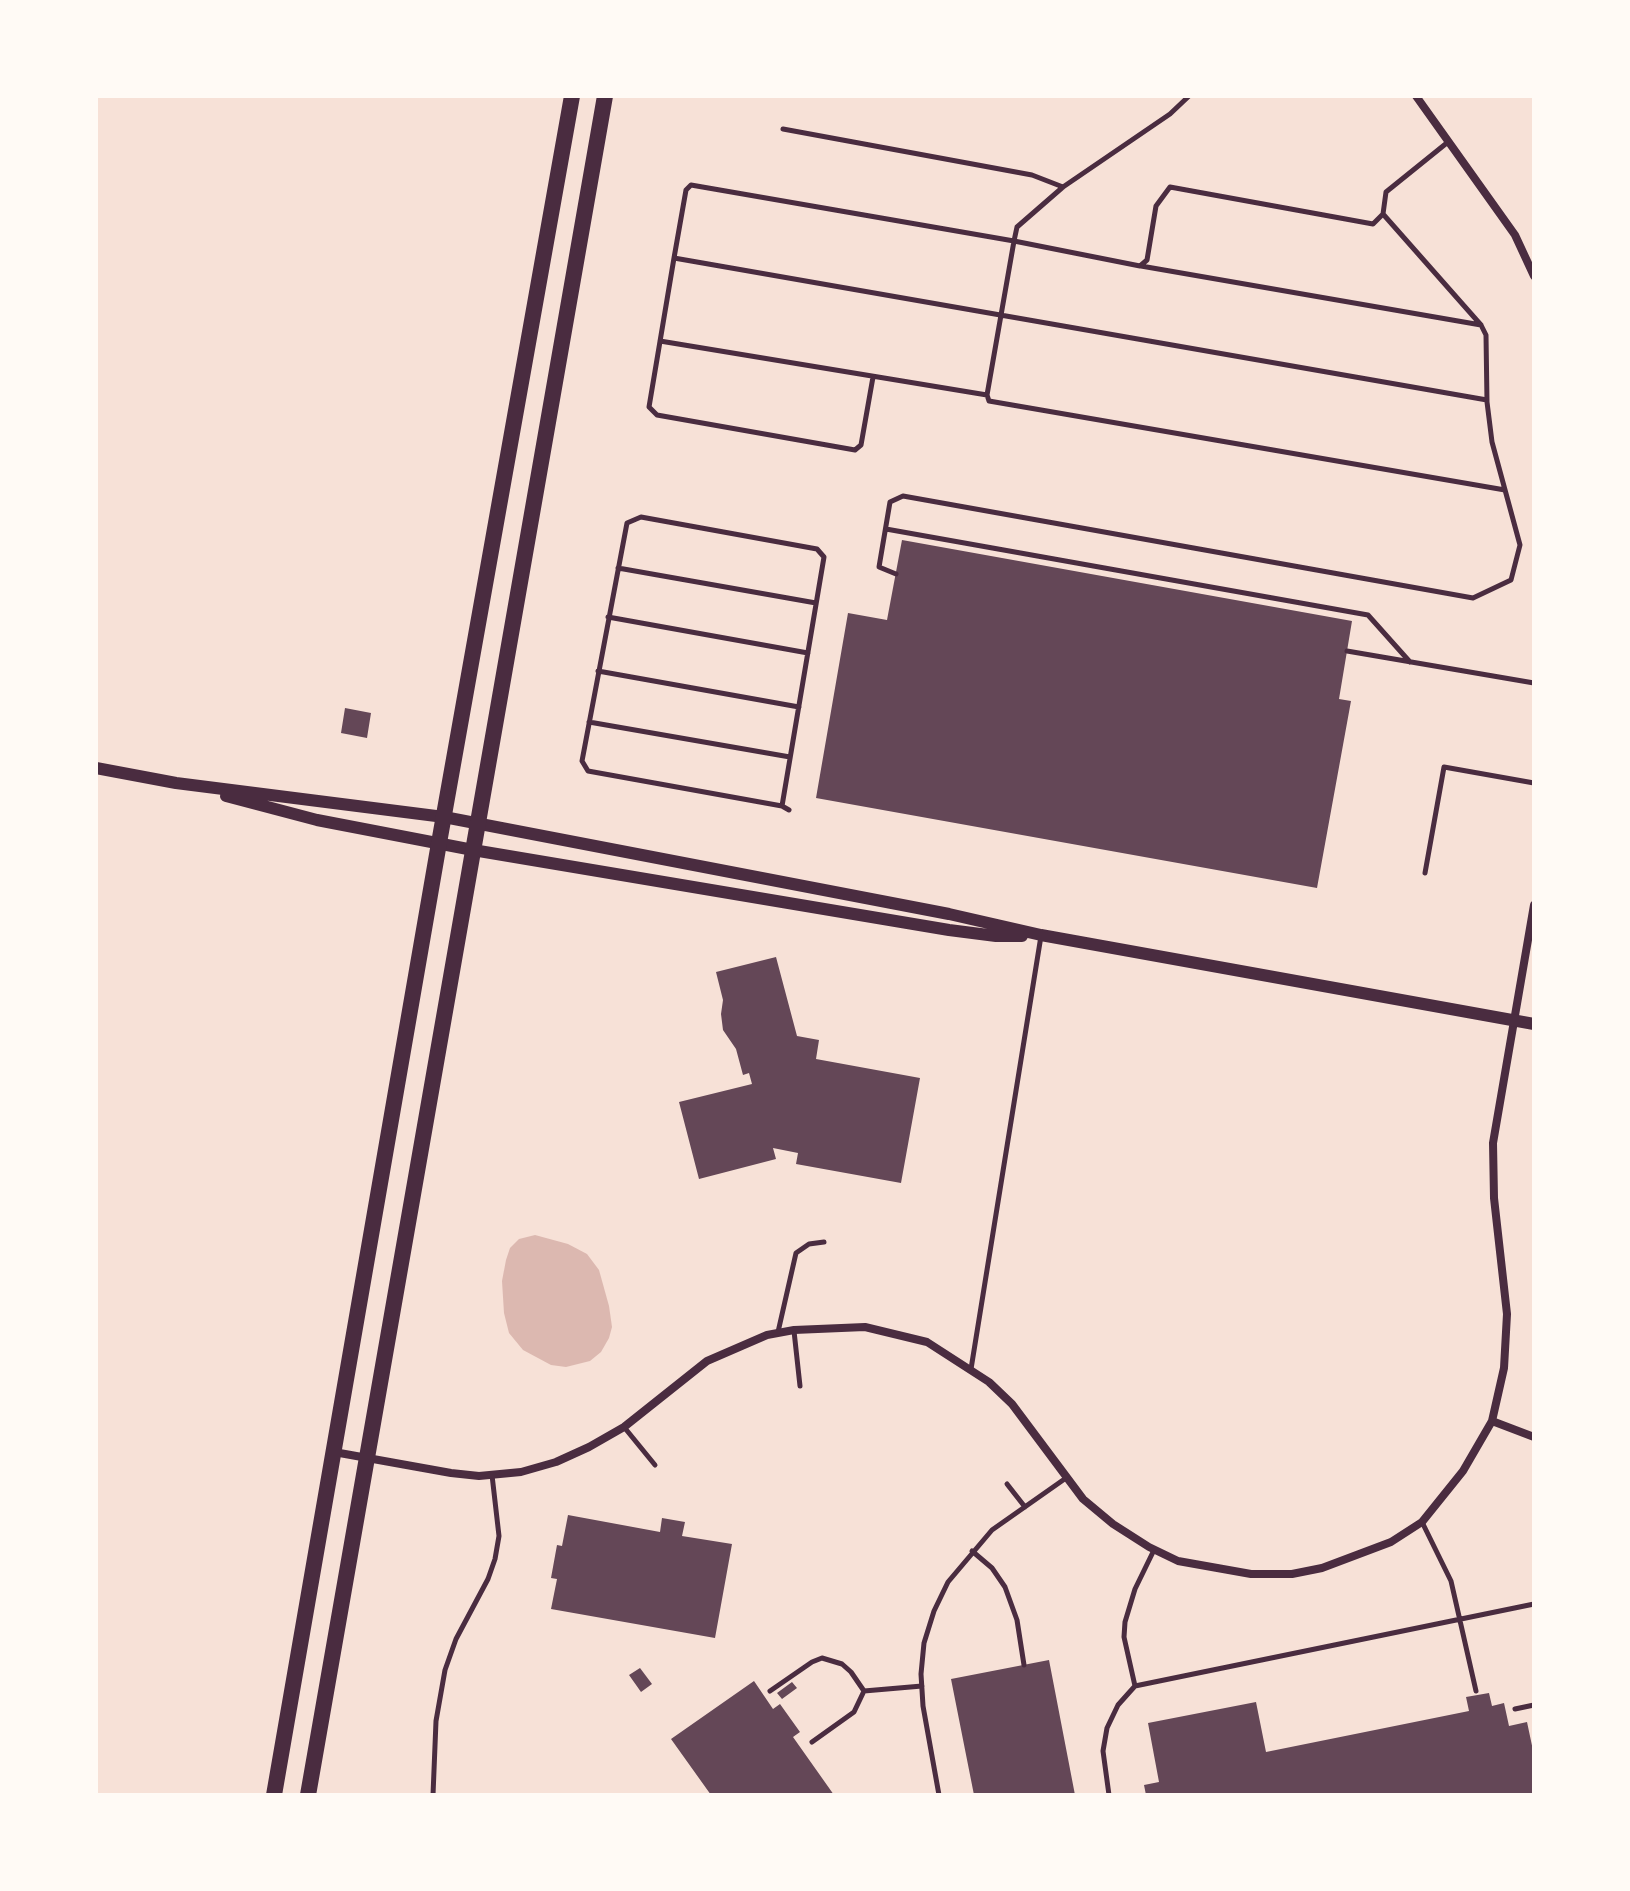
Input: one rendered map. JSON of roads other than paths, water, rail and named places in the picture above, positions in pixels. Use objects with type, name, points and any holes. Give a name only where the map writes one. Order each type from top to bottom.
[{"type":"main road","points":[[274,1795],[572,96]]},
{"type":"main road","points":[[308,1795],[605,96]]},
{"type":"street","points":[[1416,96],[1515,235],[1534,276]]},
{"type":"street","points":[[96,768],[176,783],[478,823],[949,914],[1041,935],[1534,1024]]},
{"type":"street","points":[[176,783],[317,820],[473,850],[949,930],[996,936],[1041,935]]},
{"type":"street","points":[[334,1452],[451,1473],[492,1475],[521,1472],[556,1462],[624,1427],[707,1361],[778,1333],[794,1330],[834,1327],[878,1330],[927,1342],[989,1382],[1012,1404],[1083,1499],[1113,1524],[1178,1561],[1251,1574],[1292,1574],[1322,1568],[1391,1542],[1422,1522],[1463,1471],[1492,1421],[1504,1368],[1507,1327],[1493,1184],[1493,1143],[1534,905]]},
{"type":"street","points":[[1492,1421],[1534,1437]]},
{"type":"lane","points":[[1189,96],[1170,114],[1063,187],[1017,227],[987,395],[989,401],[1505,490]]},
{"type":"lane","points":[[783,129],[1032,175],[1063,187]]},
{"type":"lane","points":[[1140,266],[1147,260],[1156,206],[1170,187],[1373,224],[1383,214],[1386,192],[1448,142]]},
{"type":"lane","points":[[873,377],[861,445],[855,450],[657,415],[649,407],[686,190],[691,185],[1481,325]]},
{"type":"lane","points":[[896,574],[879,567],[890,502],[903,496],[1473,598],[1511,580],[1520,545],[1492,442],[1487,400],[1486,335],[1481,325],[1383,214]]},
{"type":"lane","points":[[674,258],[1487,400]]},
{"type":"lane","points":[[660,341],[987,395]]},
{"type":"lane","points":[[782,806],[824,557],[817,549],[641,517],[627,523],[582,761],[588,771],[782,806],[789,810]]},
{"type":"lane","points":[[886,529],[1368,615],[1410,662]]},
{"type":"lane","points":[[618,568],[816,603]]},
{"type":"lane","points":[[608,617],[808,653]]},
{"type":"lane","points":[[1347,651],[1534,683]]},
{"type":"lane","points":[[598,671],[799,707]]},
{"type":"lane","points":[[589,722],[790,757]]},
{"type":"lane","points":[[1425,873],[1444,767],[1534,783]]},
{"type":"lane","points":[[971,1369],[1041,935]]},
{"type":"lane","points":[[778,1333],[796,1253],[809,1244],[824,1242]]},
{"type":"lane","points":[[794,1330],[800,1386]]},
{"type":"lane","points":[[624,1427],[655,1465]]},
{"type":"lane","points":[[433,1795],[436,1721],[445,1670],[456,1639],[488,1579],[495,1559],[499,1536],[492,1475]]},
{"type":"lane","points":[[939,1795],[922,1686],[924,1643],[934,1611],[948,1582],[992,1530],[1066,1478]]},
{"type":"lane","points":[[1007,1484],[1025,1507]]},
{"type":"lane","points":[[1422,1522],[1446,1567],[1462,1619],[1476,1691]]},
{"type":"lane","points":[[1135,1686],[1124,1637],[1125,1622],[1135,1589],[1154,1550]]},
{"type":"lane","points":[[972,1551],[992,1568],[1005,1587],[1017,1620],[1024,1665]]},
{"type":"lane","points":[[1109,1795],[1103,1751],[1107,1728],[1118,1705],[1135,1686],[1534,1604]]},
{"type":"lane","points":[[770,1691],[822,1658],[842,1664],[864,1691]]},
{"type":"lane","points":[[864,1691],[922,1686]]},
{"type":"lane","points":[[812,1742],[854,1712],[864,1691]]},
{"type":"lane","points":[[1515,1709],[1534,1705]]}]
